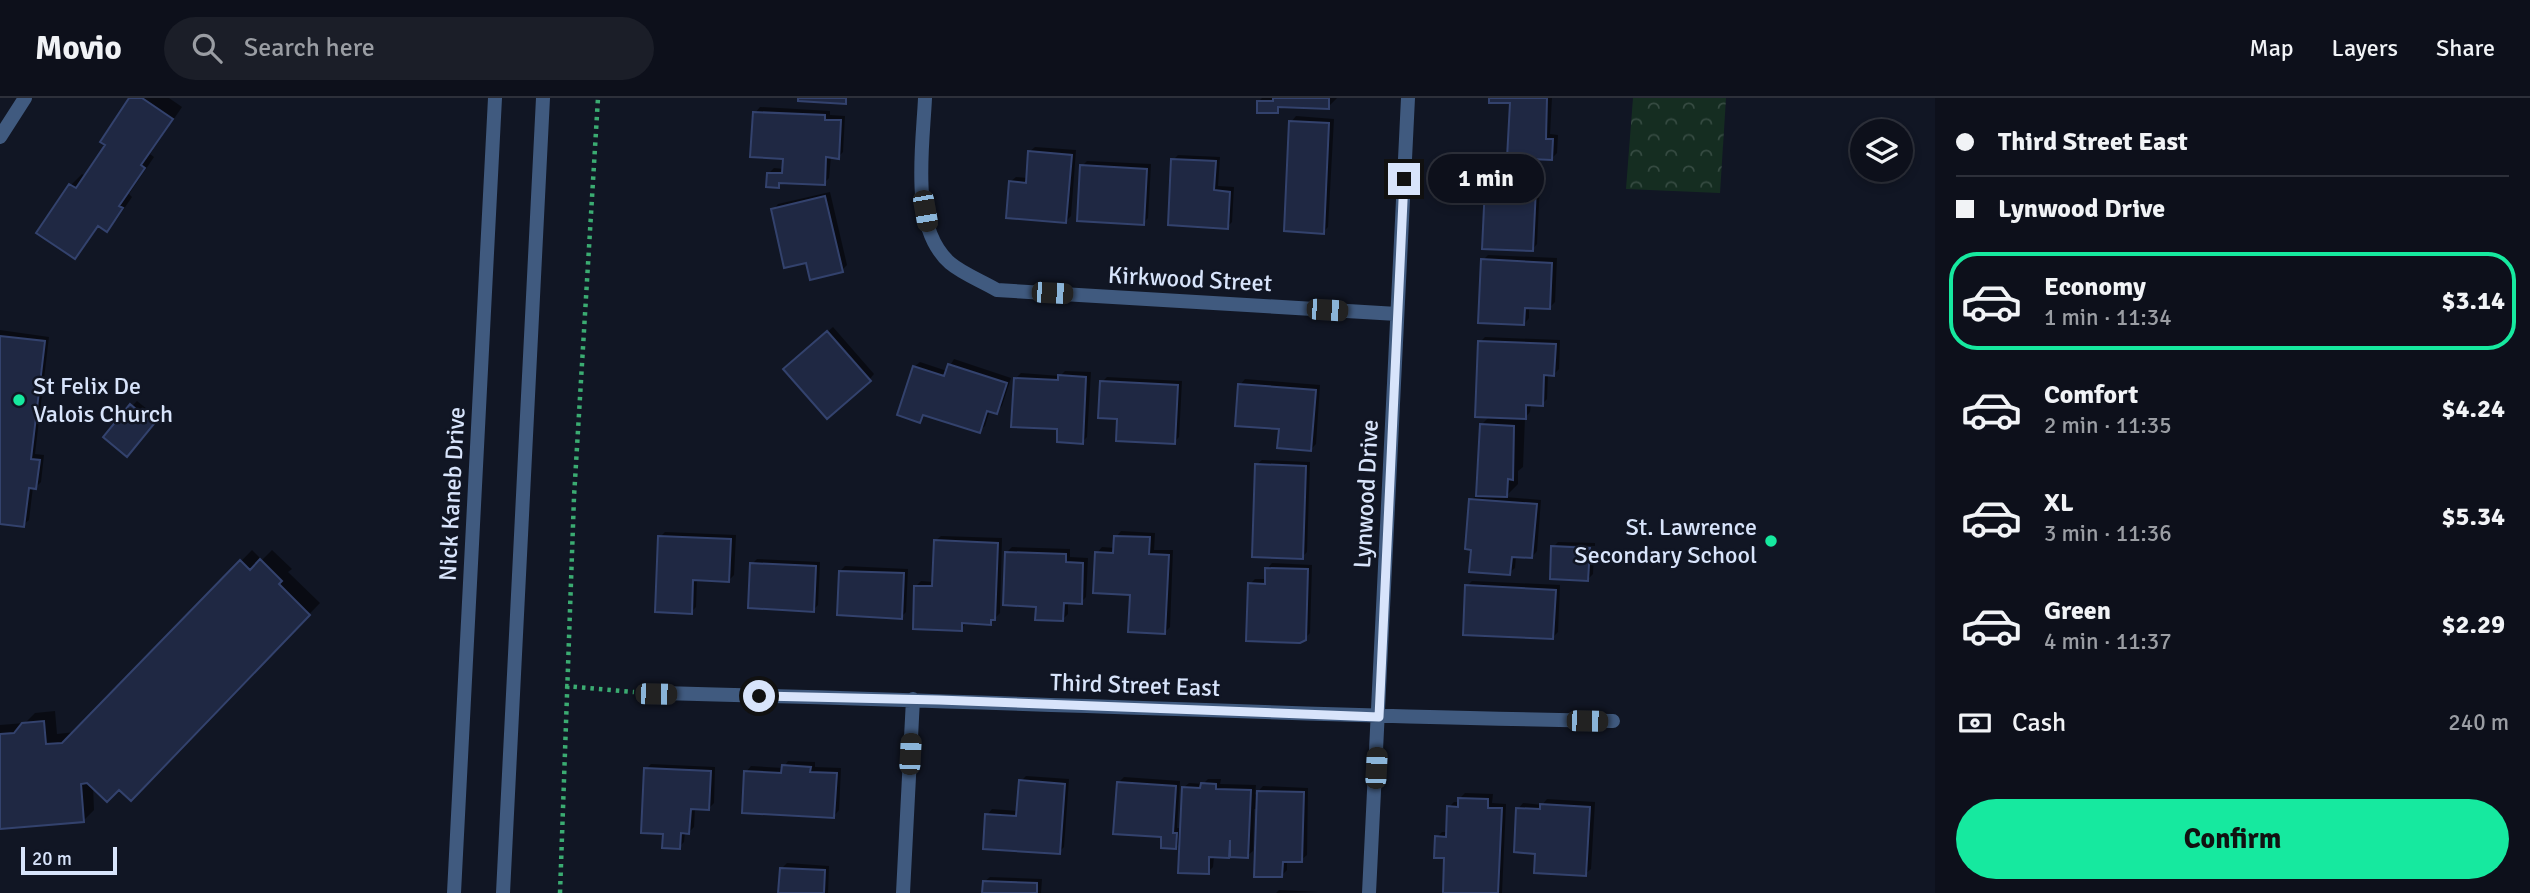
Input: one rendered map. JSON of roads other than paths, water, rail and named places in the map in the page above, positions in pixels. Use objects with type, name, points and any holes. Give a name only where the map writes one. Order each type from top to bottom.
[{"type":"street","points":[[0,136],[25,98]]},
{"type":"street","name":"Nick Kaneb Drive","points":[[454,893],[495,98]]},
{"type":"street","points":[[503,893],[543,98]]},
{"type":"street","name":"Kirkwood Street","points":[[925,98],[921,186],[929,234],[950,262],[997,290],[1397,314]]},
{"type":"street","name":"Lynwood Drive","points":[[1369,893],[1408,98]]},
{"type":"street","name":"Third Street East","points":[[656,694],[913,699],[1379,717],[1613,721]]},
{"type":"street","points":[[903,893],[913,699]]},
{"type":"place","name":"St Felix De Valois Church","points":[[19,400]]},
{"type":"place","name":"St. Lawrence Secondary School","points":[[1771,541]]}]
